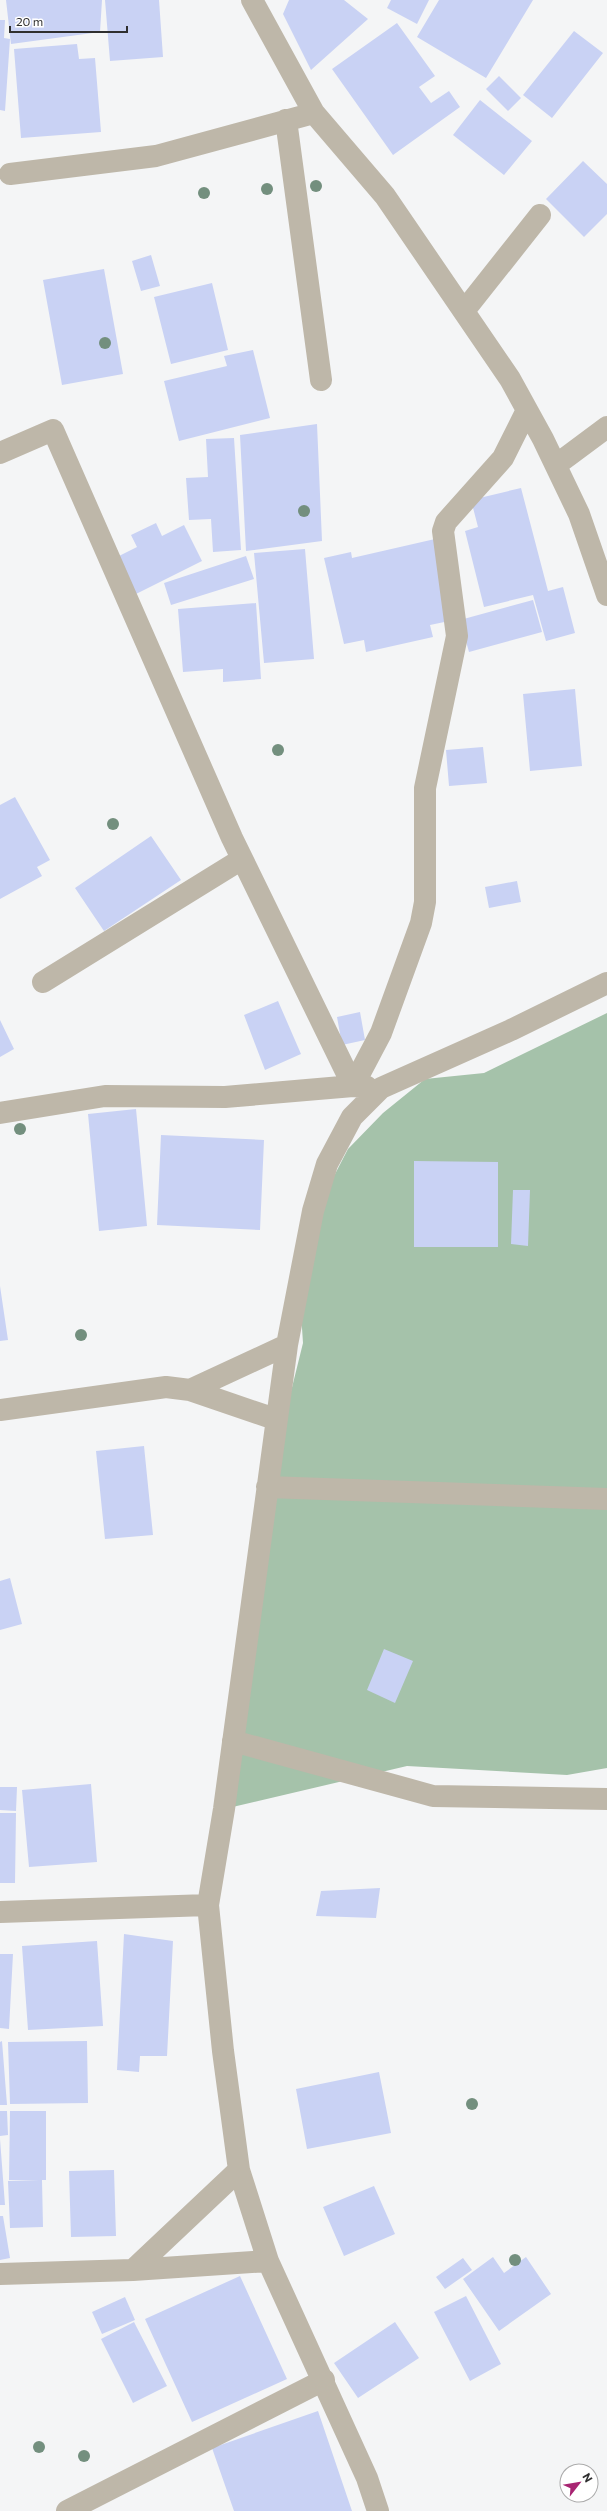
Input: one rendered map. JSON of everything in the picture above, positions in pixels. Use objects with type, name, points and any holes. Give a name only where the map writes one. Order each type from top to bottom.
[{"type":"street","points":[[255,2],[314,113],[385,196],[510,379],[556,465],[579,514],[606,589]]},
{"type":"street","points":[[10,174],[156,156],[314,113]]},
{"type":"street","points":[[286,120],[321,380]]},
{"type":"street","points":[[464,311],[540,215]]},
{"type":"street","points":[[353,1086],[381,1033],[421,923],[425,902],[425,788],[456,636],[443,531],[446,522],[503,458],[527,410]]},
{"type":"street","points":[[556,465],[607,427]]},
{"type":"street","points":[[0,453],[53,430],[242,859],[353,1086]]},
{"type":"street","points":[[43,982],[242,859]]},
{"type":"street","points":[[378,2511],[366,2478],[324,2380],[268,2261],[239,2170],[223,2052],[208,1905],[233,1741],[287,1345],[313,1211],[327,1164],[352,1117],[381,1088],[511,1030],[607,983]]},
{"type":"street","points":[[0,1113],[105,1096],[225,1097],[353,1086],[381,1088]]},
{"type":"street","points":[[190,1390],[287,1345]]},
{"type":"street","points":[[0,1410],[166,1387],[190,1390],[276,1419]]},
{"type":"street","points":[[267,1487],[607,1500]]},
{"type":"street","points":[[233,1741],[433,1796],[607,1799]]},
{"type":"street","points":[[0,1912],[208,1905]]},
{"type":"street","points":[[133,2270],[239,2170]]},
{"type":"street","points":[[0,2274],[133,2270],[268,2261]]},
{"type":"street","points":[[67,2511],[324,2380]]},
{"type":"green space","points":[[607,1013],[607,1768],[567,1775],[407,1766],[224,1809],[280,1436],[303,1343],[299,1283],[334,1176],[348,1149],[383,1113],[425,1079],[484,1073]]},
{"type":"building","points":[[6,0],[102,0],[100,32],[11,44]]},
{"type":"building","points":[[105,0],[159,0],[163,57],[110,61]]},
{"type":"building","points":[[289,0],[344,0],[368,19],[311,70],[283,14]]},
{"type":"building","points":[[391,0],[429,0],[417,24],[387,8]]},
{"type":"building","points":[[439,0],[533,0],[486,78],[417,37]]},
{"type":"building","points":[[0,20],[5,20],[4,38],[10,39],[5,111],[0,110]]},
{"type":"building","points":[[397,23],[435,76],[419,87],[431,103],[449,91],[460,107],[393,155],[332,69]]},
{"type":"building","points":[[574,31],[603,53],[552,118],[523,95]]},
{"type":"building","points":[[77,44],[79,59],[95,58],[101,132],[21,138],[14,49]]},
{"type":"building","points":[[499,76],[521,98],[508,111],[486,89]]},
{"type":"building","points":[[480,100],[532,141],[504,175],[453,135]]},
{"type":"building","points":[[583,161],[607,184],[607,214],[584,237],[546,199]]},
{"type":"building","points":[[151,255],[160,286],[141,291],[132,261]]},
{"type":"building","points":[[104,269],[123,374],[62,385],[43,280]]},
{"type":"building","points":[[212,283],[228,350],[171,364],[154,297]]},
{"type":"building","points":[[253,350],[270,418],[179,441],[164,381],[227,366],[224,356]]},
{"type":"building","points":[[317,424],[322,541],[246,551],[240,435]]},
{"type":"building","points":[[234,438],[241,550],[213,552],[211,519],[189,520],[186,478],[208,477],[206,439]]},
{"type":"building","points":[[521,488],[548,591],[563,587],[575,633],[546,641],[533,595],[484,607],[465,531],[478,527],[471,500]]},
{"type":"building","points":[[156,523],[162,536],[184,525],[202,561],[136,594],[117,557],[137,547],[131,535]]},
{"type":"building","points":[[435,539],[454,620],[430,625],[433,637],[366,652],[364,640],[344,644],[324,558],[351,552],[352,558]]},
{"type":"building","points":[[305,549],[314,659],[264,663],[254,553]]},
{"type":"building","points":[[246,556],[254,579],[171,605],[164,583]]},
{"type":"building","points":[[533,600],[542,632],[469,652],[460,620]]},
{"type":"building","points":[[256,603],[261,679],[223,682],[223,669],[183,672],[178,609]]},
{"type":"building","points":[[575,689],[582,766],[530,771],[523,694]]},
{"type":"building","points":[[483,747],[487,783],[449,786],[446,750]]},
{"type":"building","points":[[15,797],[50,860],[37,867],[42,876],[0,899],[0,805]]},
{"type":"building","points":[[151,836],[181,880],[104,931],[75,888]]},
{"type":"building","points":[[517,881],[521,902],[489,908],[485,887]]},
{"type":"building","points":[[278,1001],[301,1054],[265,1070],[244,1015]]},
{"type":"building","points":[[360,1012],[365,1040],[342,1045],[337,1017]]},
{"type":"building","points":[[0,1020],[14,1049],[0,1057]]},
{"type":"building","points":[[136,1109],[147,1226],[99,1231],[88,1114]]},
{"type":"building","points":[[161,1135],[264,1140],[260,1230],[157,1225]]},
{"type":"building","points":[[414,1161],[498,1162],[498,1247],[414,1247]]},
{"type":"building","points":[[513,1190],[530,1190],[528,1246],[511,1244]]},
{"type":"building","points":[[0,1286],[8,1340],[0,1341]]},
{"type":"building","points":[[144,1446],[153,1535],[105,1539],[96,1451]]},
{"type":"building","points":[[10,1578],[22,1624],[0,1630],[0,1581]]},
{"type":"building","points":[[384,1649],[413,1661],[395,1703],[367,1690]]},
{"type":"building","points":[[91,1784],[97,1862],[29,1867],[22,1790]]},
{"type":"building","points":[[0,1787],[17,1787],[16,1811],[0,1810]]},
{"type":"building","points":[[0,1813],[16,1813],[15,1883],[0,1883]]},
{"type":"building","points":[[380,1888],[376,1918],[316,1916],[321,1891]]},
{"type":"building","points":[[124,1934],[173,1941],[167,2056],[140,2056],[139,2072],[117,2070]]},
{"type":"building","points":[[97,1941],[103,2026],[28,2030],[22,1946]]},
{"type":"building","points":[[0,1954],[13,1954],[9,2029],[0,2028]]},
{"type":"building","points":[[2,2041],[7,2105],[0,2105],[0,2042]]},
{"type":"building","points":[[87,2041],[88,2103],[10,2104],[8,2042]]},
{"type":"building","points":[[379,2072],[391,2133],[307,2149],[296,2089]]},
{"type":"building","points":[[0,2111],[7,2111],[8,2135],[0,2136]]},
{"type":"building","points":[[10,2111],[46,2111],[46,2180],[42,2180],[43,2227],[10,2228],[8,2181],[39,2180],[9,2180]]},
{"type":"building","points":[[0,2139],[5,2205],[0,2205]]},
{"type":"building","points":[[114,2170],[116,2236],[71,2237],[69,2171]]},
{"type":"building","points":[[374,2186],[395,2234],[344,2256],[323,2207]]},
{"type":"building","points":[[0,2216],[3,2216],[10,2258],[0,2260]]},
{"type":"building","points":[[493,2257],[504,2273],[526,2257],[551,2294],[499,2331],[463,2279]]},
{"type":"building","points":[[463,2258],[472,2270],[445,2289],[436,2277]]},
{"type":"building","points":[[240,2276],[287,2379],[192,2422],[145,2319]]},
{"type":"building","points":[[466,2296],[501,2364],[470,2381],[434,2312]]},
{"type":"building","points":[[125,2297],[135,2320],[102,2334],[92,2312]]},
{"type":"building","points":[[134,2322],[167,2386],[133,2403],[101,2339]]},
{"type":"building","points":[[395,2322],[419,2358],[358,2398],[334,2363]]},
{"type":"building","points":[[318,2411],[352,2511],[234,2511],[212,2448]]}]
